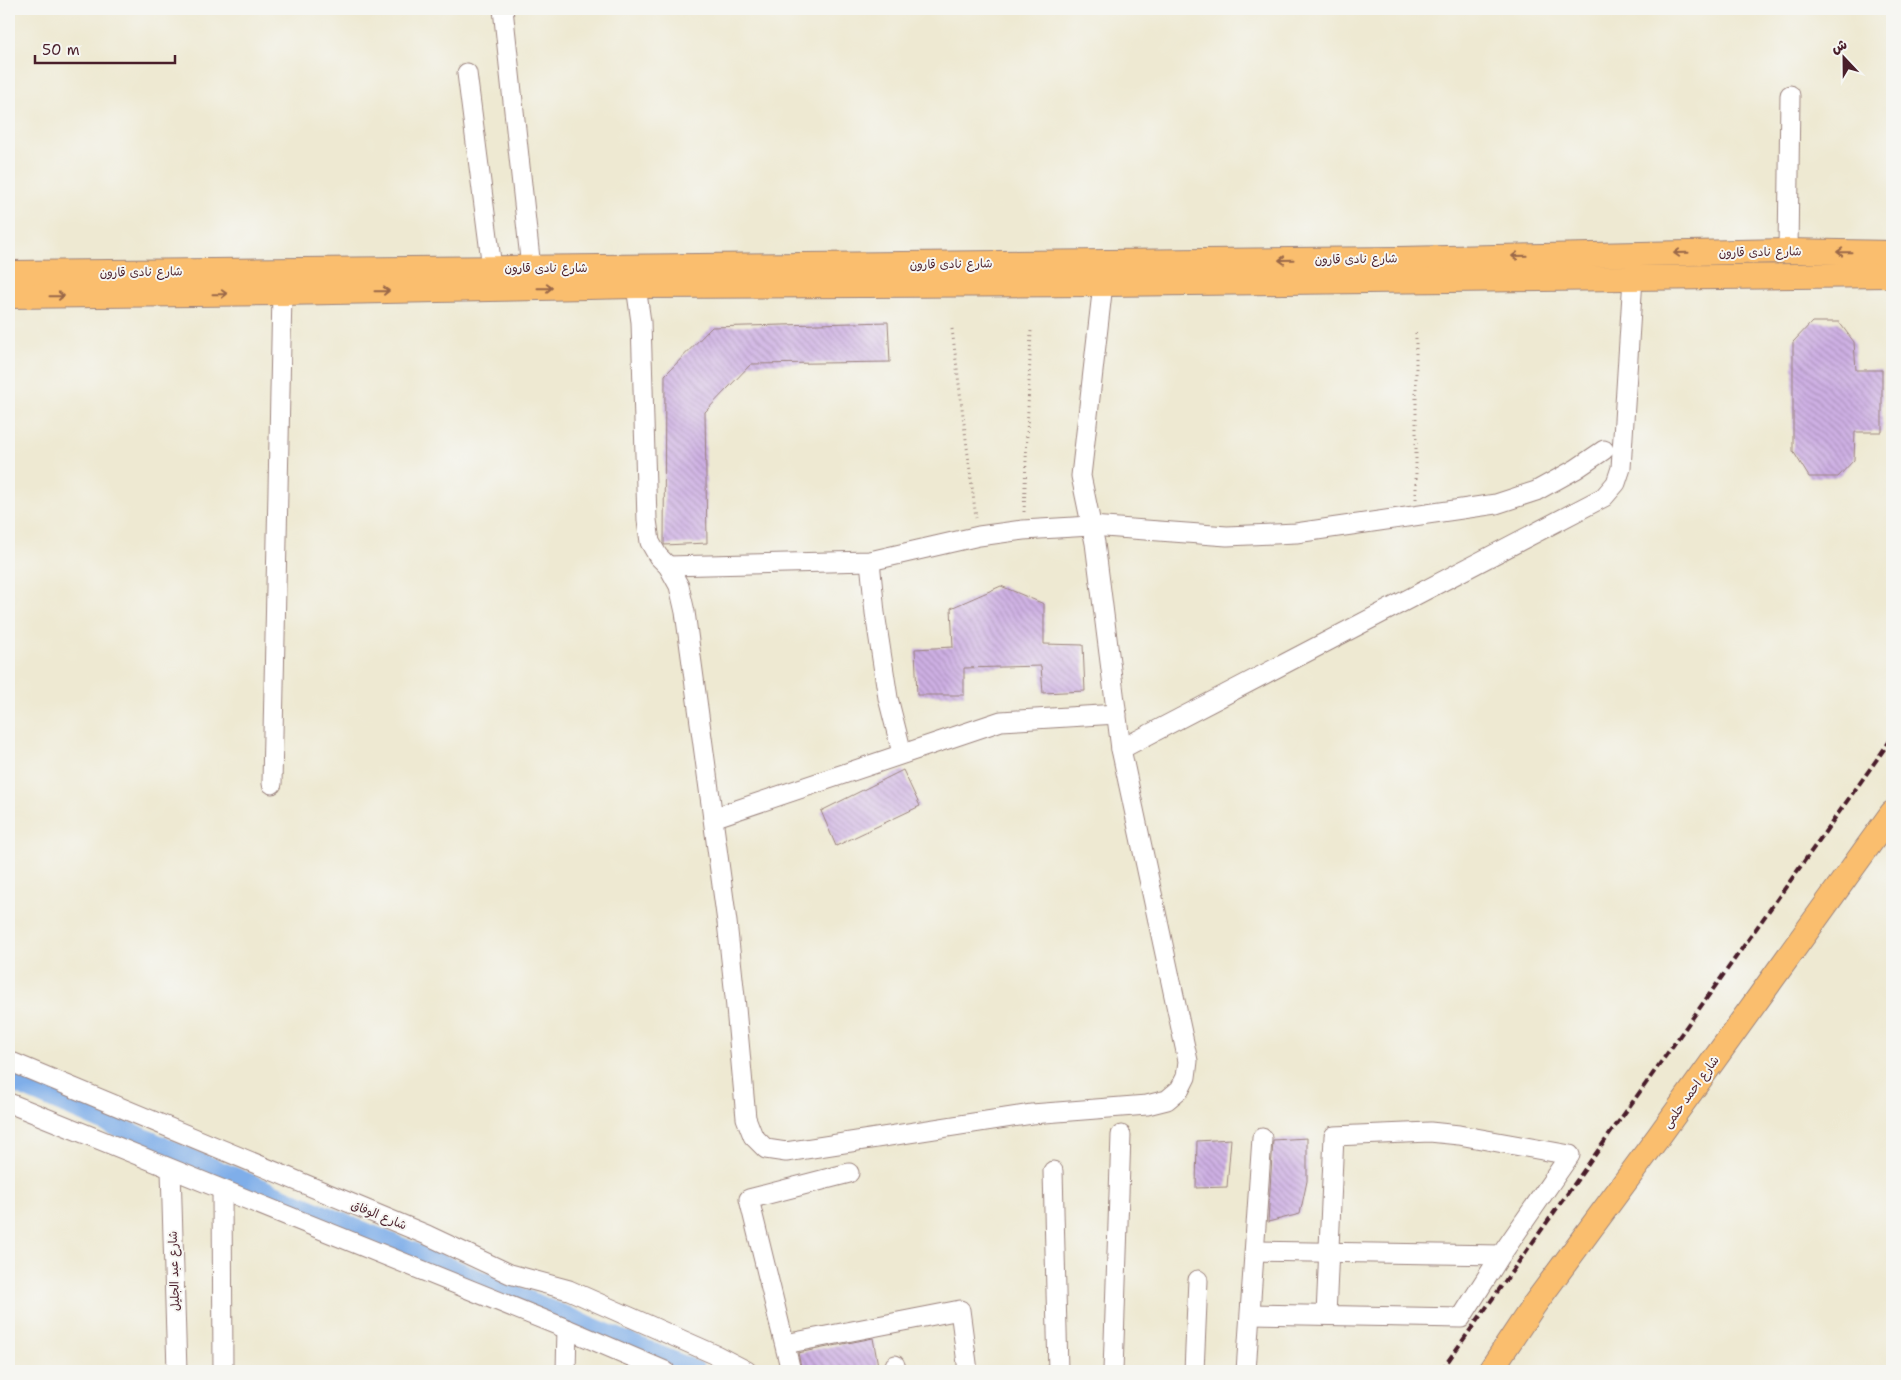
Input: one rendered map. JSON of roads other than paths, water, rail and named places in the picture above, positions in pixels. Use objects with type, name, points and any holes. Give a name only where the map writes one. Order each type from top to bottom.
[{"type":"main road","name":"شارع نادى قارون","points":[[9,273],[531,268],[635,277],[1103,284],[1788,251],[1892,253]]},
{"type":"main road","name":"شارع نادى قارون","points":[[9,296],[282,293],[635,277],[1398,270],[1633,278],[1892,275]]},
{"type":"main road","name":"شارع احمد حلمى","points":[[1490,1371],[1534,1305],[1659,1136],[1892,813]]},
{"type":"street","points":[[503,9],[531,268]]},
{"type":"street","points":[[467,73],[492,268]]},
{"type":"street","points":[[1788,251],[1790,95]]},
{"type":"street","points":[[635,277],[642,322],[647,520],[650,542],[658,556],[668,566],[679,586],[685,612],[736,997],[746,1118],[753,1136],[766,1149],[786,1152],[1032,1114],[1147,1105],[1167,1100],[1180,1089],[1186,1077],[1188,1061],[1121,749],[1095,543],[1081,476],[1103,284]]},
{"type":"street","points":[[1121,749],[1604,497],[1616,483],[1621,468],[1633,278]]},
{"type":"street","points":[[272,784],[282,293]]},
{"type":"street","points":[[668,566],[870,561],[979,536],[1023,530],[1091,526],[1227,536],[1296,534],[1496,504],[1536,491],[1576,469],[1604,450]]},
{"type":"street","points":[[870,561],[875,614],[888,698],[902,753]]},
{"type":"street","points":[[713,818],[1001,721],[1117,714]]},
{"type":"street","name":"شارع الوفاق","points":[[9,1061],[427,1234],[510,1274],[570,1290],[716,1355],[747,1371]]},
{"type":"street","points":[[9,1104],[567,1329],[665,1371]]},
{"type":"street","points":[[1251,1314],[1461,1318],[1570,1155],[1459,1135],[1430,1132],[1334,1136],[1326,1315]]},
{"type":"street","points":[[1113,1371],[1121,1135]]},
{"type":"street","points":[[1246,1371],[1262,1138]]},
{"type":"street","name":"شارع عبد الجليل","points":[[171,1170],[177,1371]]},
{"type":"street","points":[[1053,1171],[1058,1371]]},
{"type":"street","points":[[791,1371],[750,1199],[849,1174]]},
{"type":"street","points":[[222,1190],[223,1371]]},
{"type":"street","points":[[1255,1251],[1501,1256]]},
{"type":"street","points":[[1194,1371],[1198,1280]]},
{"type":"street","points":[[784,1344],[960,1310],[968,1371]]},
{"type":"street","points":[[566,1371],[567,1329]]},
{"type":"waterway","points":[[9,1080],[222,1172],[696,1371]]},
{"type":"railway","points":[[1441,1371],[1892,738]]}]
